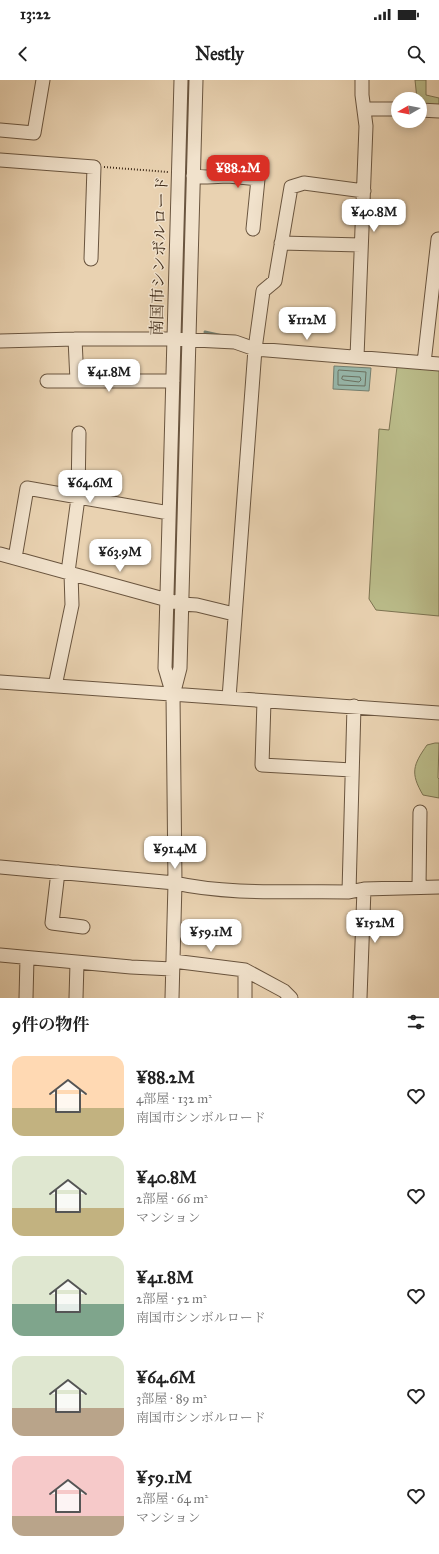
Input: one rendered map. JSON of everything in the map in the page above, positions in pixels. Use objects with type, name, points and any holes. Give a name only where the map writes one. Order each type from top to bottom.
[{"type":"street","points":[[0,130],[34,133],[43,80]]},
{"type":"street","name":"南国市シンボルロード","points":[[173,695],[165,668],[181,80]]},
{"type":"street","name":"南国市シンボルロード","points":[[173,695],[180,668],[196,80]]},
{"type":"street","points":[[357,358],[366,126],[362,95],[362,80]]},
{"type":"street","points":[[364,109],[391,109]]},
{"type":"street","points":[[427,110],[439,110]]},
{"type":"street","points":[[0,160],[94,167],[91,259]]},
{"type":"street","points":[[193,176],[228,176],[258,179],[253,230]]},
{"type":"street","points":[[228,698],[255,348],[263,291],[275,281],[291,187],[304,183],[364,191]]},
{"type":"street","points":[[424,363],[438,239],[439,240]]},
{"type":"street","points":[[281,243],[361,245]]},
{"type":"street","points":[[74,339],[76,381]]},
{"type":"street","points":[[0,341],[174,339],[234,342],[255,348],[439,364]]},
{"type":"street","points":[[47,381],[173,381]]},
{"type":"street","points":[[55,686],[72,604],[69,573],[78,498],[79,433]]},
{"type":"street","points":[[15,558],[27,488],[169,513]]},
{"type":"street","points":[[0,554],[182,604],[197,605],[234,614]]},
{"type":"street","points":[[0,682],[439,713]]},
{"type":"street","points":[[172,998],[175,883],[173,695]]},
{"type":"street","points":[[264,701],[262,765],[352,770]]},
{"type":"street","points":[[348,892],[354,706]]},
{"type":"street","points":[[419,887],[420,812]]},
{"type":"street","points":[[0,867],[175,883],[195,888],[236,890],[348,892],[364,889],[439,887]]},
{"type":"street","points":[[58,872],[52,923],[83,927]]},
{"type":"street","points":[[360,998],[364,889]]},
{"type":"street","points":[[0,955],[77,963],[173,965],[245,970],[284,991],[291,998]]},
{"type":"street","points":[[26,998],[27,958]]},
{"type":"street","points":[[76,998],[77,963]]},
{"type":"street","points":[[244,998],[245,970]]},
{"type":"path","points":[[94,167],[173,173]]},
{"type":"green space","points":[[415,80],[426,80],[426,92],[416,92]]},
{"type":"green space","points":[[427,95],[439,98],[439,107],[427,104]]},
{"type":"green space","points":[[397,367],[439,370],[439,616],[376,610],[369,599],[379,429],[389,430]]},
{"type":"green space","points":[[439,743],[439,798],[423,795],[416,781],[415,775],[416,764],[422,752],[427,745]]},
{"type":"water","points":[[334,366],[371,368],[369,391],[333,389]]},
{"type":"waterway","points":[[152,333],[159,332]]},
{"type":"waterway","points":[[205,332],[223,336]]}]
